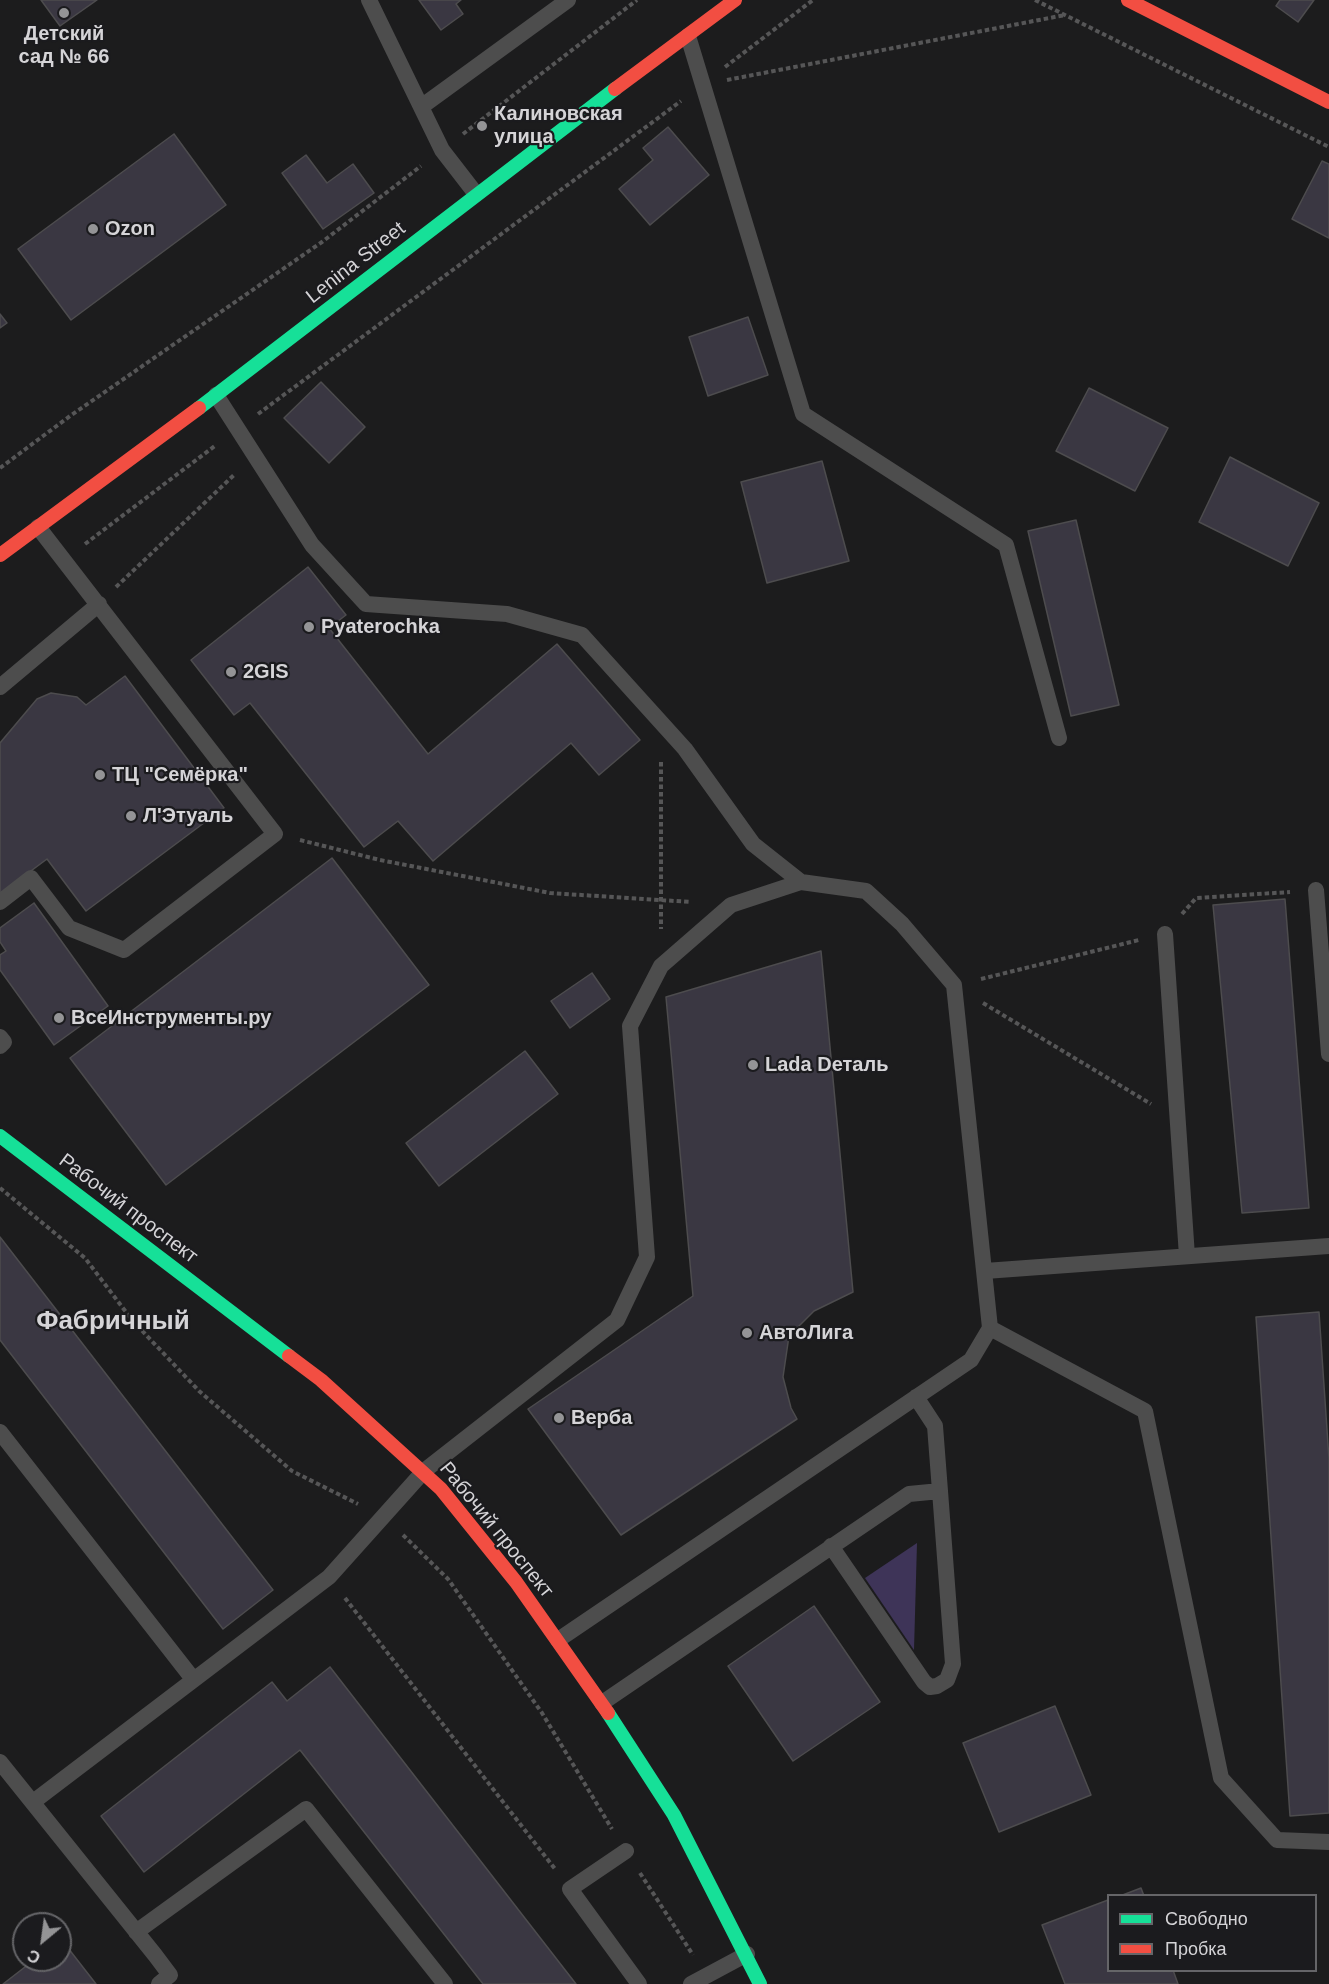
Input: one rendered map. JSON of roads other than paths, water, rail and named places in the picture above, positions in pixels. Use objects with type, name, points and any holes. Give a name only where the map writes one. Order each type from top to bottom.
[{"type":"street","name":"Lenina Street","points":[[0,555],[216,395],[476,194],[735,0]]},
{"type":"street","points":[[1128,0],[1329,102]]},
{"type":"street","name":"Рабочий проспект","points":[[0,1136],[321,1380],[441,1489],[516,1582],[602,1703],[674,1815],[747,1954],[760,1984]]},
{"type":"lane","points":[[369,0],[442,150],[476,194]]},
{"type":"lane","points":[[421,107],[568,0]]},
{"type":"lane","points":[[688,36],[803,414],[1006,545],[1059,738]]},
{"type":"lane","points":[[216,395],[312,545],[366,604],[507,614],[582,635],[685,749],[753,844],[801,882]]},
{"type":"lane","points":[[0,902],[31,878],[69,928],[124,950],[275,834],[38,526]]},
{"type":"lane","points":[[0,687],[99,604]]},
{"type":"lane","points":[[33,1802],[329,1577],[424,1472],[617,1320],[647,1257],[630,1026],[661,966],[731,905],[801,882],[866,891],[902,924],[954,985],[990,1328],[971,1360],[558,1640]]},
{"type":"lane","points":[[1316,890],[1326,978],[1329,1054]]},
{"type":"lane","points":[[1165,934],[1187,1256]]},
{"type":"lane","points":[[0,1037],[4,1042],[0,1046]]},
{"type":"lane","points":[[985,1271],[1329,1246]]},
{"type":"lane","points":[[990,1328],[1145,1411],[1221,1778],[1277,1840],[1329,1842]]},
{"type":"lane","points":[[831,1546],[924,1682],[930,1687],[937,1686],[946,1680],[953,1664],[935,1426],[916,1397]]},
{"type":"lane","points":[[0,1432],[193,1679]]},
{"type":"lane","points":[[602,1703],[909,1494],[940,1491]]},
{"type":"lane","points":[[0,1763],[170,1976],[159,1984]]},
{"type":"lane","points":[[136,1932],[306,1809],[445,1984]]},
{"type":"lane","points":[[626,1851],[570,1889],[639,1984]]},
{"type":"lane","points":[[691,1984],[747,1954]]},
{"type":"place","name":"Детский сад № 66","points":[[64,13]]},
{"type":"place","name":"Калиновская улица","points":[[482,126]]},
{"type":"place","name":"Ozon","points":[[93,229]]},
{"type":"place","name":"Pyaterochka","points":[[309,627]]},
{"type":"place","name":"2GIS","points":[[231,672]]},
{"type":"place","name":"ТЦ \"Семёрка\"","points":[[100,775]]},
{"type":"place","name":"Л'Этуаль","points":[[131,816]]},
{"type":"place","name":"ВсеИнструменты.ру","points":[[59,1018]]},
{"type":"place","name":"Lada Dеталь","points":[[753,1065]]},
{"type":"place","name":"АвтоЛига","points":[[747,1333]]},
{"type":"place","name":"Верба","points":[[559,1418]]},
{"type":"district","name":"Фабричный","points":[[113,1322]]}]
